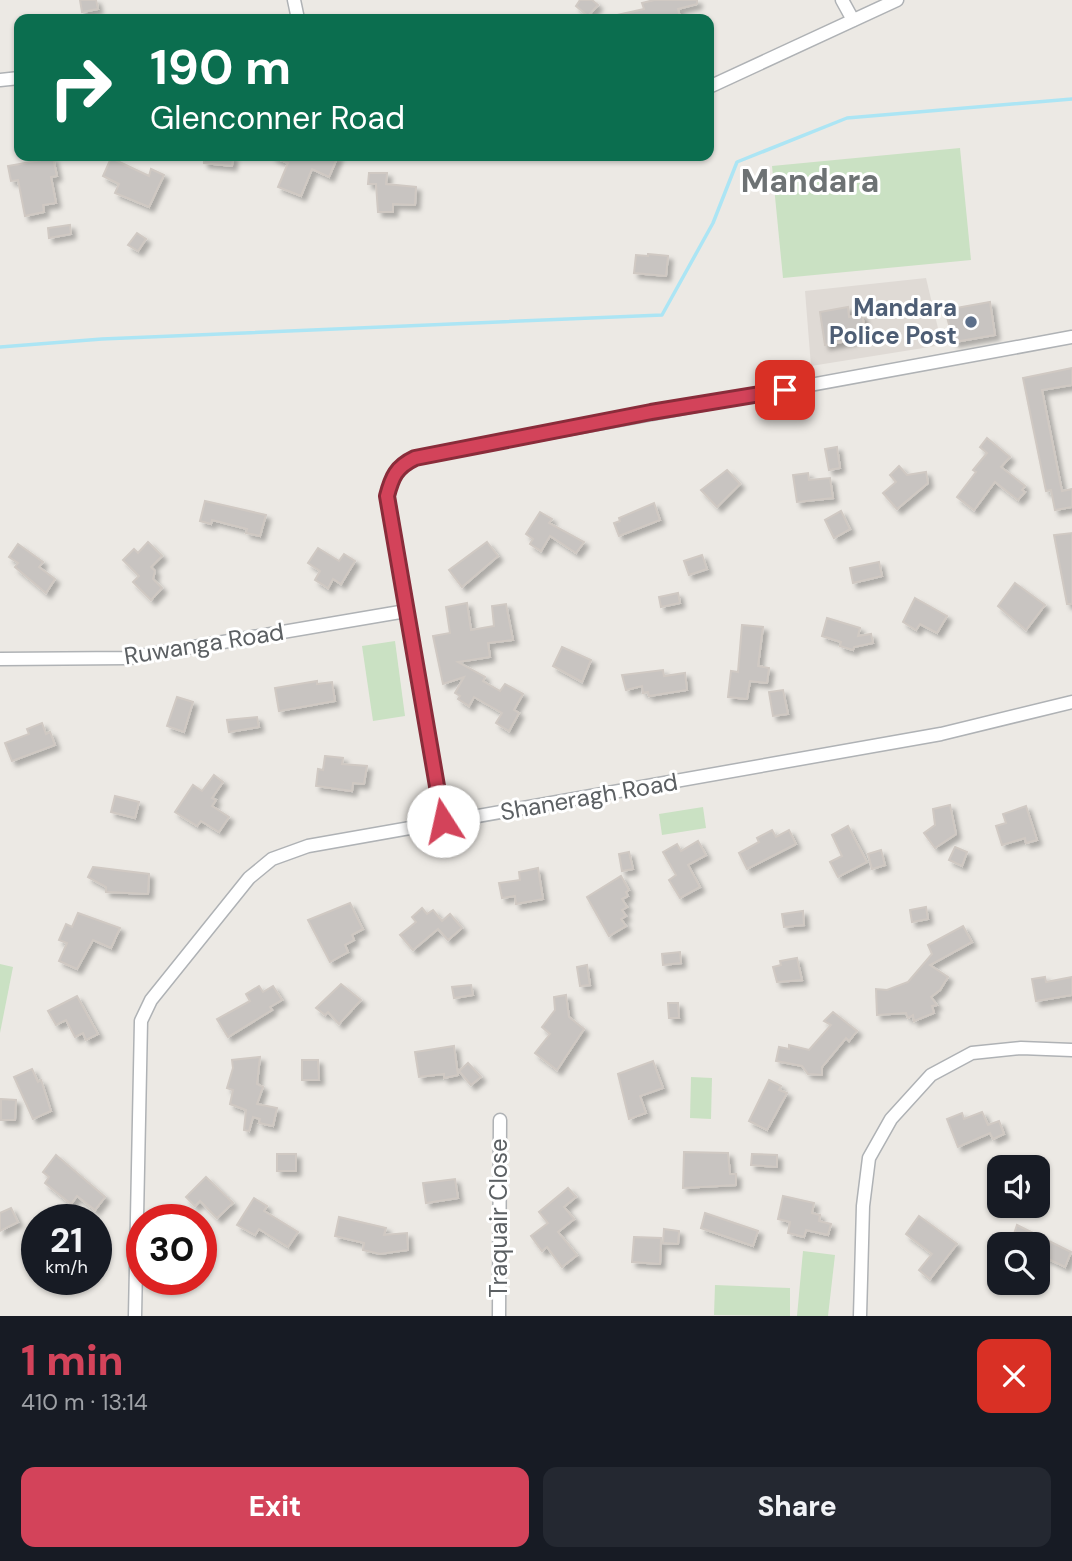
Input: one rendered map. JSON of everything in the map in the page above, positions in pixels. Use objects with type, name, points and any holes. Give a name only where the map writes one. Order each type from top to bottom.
[{"type":"street","points":[[842,0],[853,20]]},
{"type":"street","points":[[714,85],[897,0]]},
{"type":"street","points":[[443,821],[387,496],[392,476],[402,464],[415,458],[651,412],[812,386],[1072,337]]},
{"type":"street","name":"Ruwanga Road","points":[[0,659],[129,658],[406,611]]},
{"type":"street","name":"Shaneragh Road","points":[[135,1316],[141,1021],[144,1011],[249,878],[272,859],[308,846],[941,734],[1072,702]]},
{"type":"street","points":[[860,1316],[863,1206],[869,1158],[891,1119],[931,1075],[972,1052],[1021,1048],[1072,1050]]},
{"type":"street","name":"Traquair Close","points":[[499,1316],[500,1121]]},
{"type":"shaded area","points":[[926,278],[942,345],[811,366],[805,291]]},
{"type":"green space","points":[[960,148],[971,260],[783,278],[772,166]]},
{"type":"green space","points":[[395,641],[405,716],[373,721],[362,646]]},
{"type":"green space","points":[[703,807],[706,828],[662,835],[659,814]]},
{"type":"green space","points":[[0,964],[13,967],[0,1033]]},
{"type":"green space","points":[[691,1077],[712,1078],[711,1119],[690,1118]]},
{"type":"green space","points":[[803,1251],[835,1255],[828,1316],[797,1316]]},
{"type":"green space","points":[[715,1285],[790,1288],[790,1316],[714,1315]]},
{"type":"building","points":[[80,0],[96,0],[98,9],[82,12]]},
{"type":"building","points":[[580,0],[592,0],[598,5],[590,14],[586,14],[576,6]]},
{"type":"building","points":[[654,0],[697,0],[697,4],[678,9],[679,14],[622,14],[644,9],[642,3]]},
{"type":"building","points":[[54,161],[57,176],[51,177],[56,203],[43,205],[44,212],[25,216],[18,180],[11,181],[8,166]]},
{"type":"building","points":[[110,161],[117,161],[149,176],[151,169],[164,175],[149,207],[115,193],[119,184],[103,176]]},
{"type":"building","points":[[204,161],[232,161],[232,166]]},
{"type":"building","points":[[283,161],[336,161],[329,177],[312,169],[301,196],[278,187],[288,163]]},
{"type":"building","points":[[369,173],[387,173],[386,184],[416,187],[415,205],[393,204],[393,212],[378,212],[376,184],[368,184]]},
{"type":"building","points":[[70,225],[71,234],[49,238],[48,228]]},
{"type":"building","points":[[137,233],[146,239],[138,251],[128,245]]},
{"type":"building","points":[[636,255],[668,256],[666,276],[634,273]]},
{"type":"building","name":"Mandara Police Post","points":[[990,302],[995,335],[954,342],[945,310]]},
{"type":"building","points":[[848,307],[849,317],[862,315],[865,330],[852,332],[853,340],[825,345],[820,312]]},
{"type":"building","points":[[1072,368],[1072,385],[1042,390],[1062,491],[1072,489],[1072,507],[1055,510],[1051,490],[1046,491],[1023,378]]},
{"type":"building","points":[[987,438],[1010,457],[1001,467],[1025,486],[1022,490],[1025,492],[1018,500],[995,482],[974,510],[957,497],[987,453],[980,447]]},
{"type":"building","points":[[837,447],[840,468],[829,470],[825,449]]},
{"type":"building","points":[[899,466],[907,475],[926,472],[928,483],[897,509],[883,493],[896,482],[890,475]]},
{"type":"building","points":[[727,470],[740,484],[717,507],[701,490]]},
{"type":"building","points":[[808,473],[809,480],[830,478],[833,498],[797,502],[793,475]]},
{"type":"building","points":[[205,501],[266,515],[260,536],[246,533],[247,529],[212,520],[211,524],[200,521]]},
{"type":"building","points":[[654,503],[660,520],[619,536],[614,523],[620,521],[619,518]]},
{"type":"building","points":[[841,511],[850,529],[834,538],[825,520]]},
{"type":"building","points":[[540,512],[552,519],[549,523],[584,542],[576,553],[550,536],[541,551],[530,544],[533,539],[526,534]]},
{"type":"building","points":[[1072,533],[1072,604],[1067,604],[1054,535]]},
{"type":"building","points":[[148,542],[162,556],[151,567],[155,571],[153,579],[162,588],[151,600],[133,582],[139,576],[123,560],[134,549],[138,553]]},
{"type":"building","points":[[487,542],[498,556],[462,587],[449,570]]},
{"type":"building","points":[[18,544],[43,562],[39,567],[55,579],[46,593],[15,567],[18,563],[9,557]]},
{"type":"building","points":[[318,548],[339,561],[344,554],[355,561],[341,584],[333,579],[328,588],[315,580],[320,571],[308,563]]},
{"type":"building","points":[[702,555],[707,569],[689,575],[684,561]]},
{"type":"building","points":[[879,562],[882,576],[853,583],[850,568]]},
{"type":"building","points":[[1015,583],[1045,605],[1026,630],[998,606]]},
{"type":"building","points":[[678,593],[680,603],[661,607],[659,597]]},
{"type":"building","points":[[915,598],[947,616],[937,633],[920,624],[916,630],[903,622]]},
{"type":"building","points":[[467,603],[471,630],[494,626],[492,606],[506,604],[513,640],[488,643],[490,657],[458,662],[485,677],[483,681],[500,691],[505,684],[523,694],[514,710],[519,713],[509,731],[496,723],[502,713],[474,697],[469,706],[458,699],[460,696],[455,693],[464,677],[443,684],[433,636],[450,633],[446,607]]},
{"type":"building","points":[[827,618],[860,628],[858,636],[871,634],[873,643],[854,647],[853,650],[840,646],[841,642],[822,636]]},
{"type":"building","points":[[742,625],[763,627],[758,666],[769,668],[767,683],[750,681],[747,699],[728,697],[731,671],[738,672]]},
{"type":"building","points":[[562,647],[591,660],[582,682],[553,666]]},
{"type":"building","points":[[663,670],[664,676],[685,673],[687,690],[649,696],[648,692],[643,693],[642,686],[626,690],[622,675]]},
{"type":"building","points":[[317,681],[317,684],[332,682],[335,701],[279,711],[275,688]]},
{"type":"building","points":[[783,690],[788,714],[773,716],[769,692]]},
{"type":"building","points":[[177,697],[193,702],[184,732],[167,726]]},
{"type":"building","points":[[257,717],[259,727],[229,732],[227,720]]},
{"type":"building","points":[[42,723],[46,734],[50,732],[55,745],[12,761],[5,743],[29,734],[27,729]]},
{"type":"building","points":[[325,756],[343,758],[342,764],[367,766],[364,784],[353,783],[352,791],[316,786],[318,769],[323,770]]},
{"type":"building","points":[[214,775],[223,782],[212,798],[216,800],[212,806],[229,817],[219,832],[201,821],[197,826],[175,812],[193,785],[202,791]]},
{"type":"building","points":[[115,796],[139,802],[135,818],[111,812]]},
{"type":"building","points":[[950,805],[956,834],[935,848],[924,833],[935,825],[933,809]]},
{"type":"building","points":[[1026,806],[1037,840],[1026,843],[1025,838],[1002,845],[996,826],[1006,823],[1003,814]]},
{"type":"building","points":[[848,826],[867,862],[838,877],[830,862],[842,856],[832,835]]},
{"type":"building","points":[[772,830],[776,837],[789,830],[796,844],[747,869],[739,853],[759,842],[757,838]]},
{"type":"building","points":[[698,841],[706,855],[688,865],[700,887],[680,898],[669,880],[676,875],[663,852],[677,844],[681,851]]},
{"type":"building","points":[[955,847],[967,852],[962,866],[949,860]]},
{"type":"building","points":[[881,850],[885,865],[872,869],[868,854]]},
{"type":"building","points":[[629,852],[633,869],[622,871],[619,854]]},
{"type":"building","points":[[93,867],[149,874],[148,894],[106,892],[106,887],[88,877]]},
{"type":"building","points":[[538,868],[543,899],[516,904],[515,896],[502,898],[499,883],[520,880],[519,872]]},
{"type":"building","points":[[621,876],[629,890],[626,892],[628,896],[622,899],[627,907],[622,910],[626,916],[621,919],[626,926],[609,936],[587,897]]},
{"type":"building","points":[[350,903],[363,929],[352,935],[354,940],[345,945],[348,952],[330,962],[308,920]]},
{"type":"building","points":[[926,907],[928,919],[912,922],[910,910]]},
{"type":"building","points":[[422,908],[427,914],[433,910],[442,921],[450,914],[462,928],[448,940],[438,929],[413,950],[400,935],[416,922],[412,917]]},
{"type":"building","points":[[803,911],[804,925],[784,927],[782,914]]},
{"type":"building","points":[[78,913],[120,928],[111,948],[93,940],[77,969],[59,961],[67,943],[59,940],[66,924],[72,927]]},
{"type":"building","points":[[963,926],[972,942],[930,965],[948,977],[940,990],[931,997],[937,1005],[932,1006],[934,1013],[914,1021],[913,1015],[908,1018],[906,1013],[877,1015],[876,989],[887,990],[908,982],[932,954],[928,945]]},
{"type":"building","points":[[680,952],[681,963],[663,965],[662,954]]},
{"type":"building","points":[[797,958],[802,980],[777,982],[773,967],[781,965],[780,961]]},
{"type":"building","points":[[587,965],[590,985],[580,986],[577,967]]},
{"type":"building","points":[[1045,977],[1046,982],[1072,977],[1072,995],[1036,1001],[1032,979]]},
{"type":"building","points":[[341,984],[361,1000],[339,1024],[328,1012],[325,1015],[316,1008]]},
{"type":"building","points":[[471,985],[473,995],[454,998],[452,987]]},
{"type":"building","points":[[259,986],[263,992],[273,986],[282,1000],[270,1007],[272,1010],[228,1037],[217,1019],[250,1001],[246,994]]},
{"type":"building","points":[[566,995],[569,1017],[584,1029],[557,1070],[535,1053],[550,1034],[542,1027],[555,1010],[554,997]]},
{"type":"building","points":[[77,996],[98,1034],[86,1040],[83,1033],[75,1037],[66,1020],[56,1025],[48,1011]]},
{"type":"building","points":[[668,1003],[678,1003],[679,1018],[669,1018]]},
{"type":"building","points":[[833,1012],[857,1031],[849,1041],[846,1038],[822,1067],[822,1075],[808,1074],[802,1066],[776,1061],[779,1047],[789,1049],[789,1045],[809,1050],[831,1025],[824,1021]]},
{"type":"building","points":[[454,1046],[458,1075],[444,1078],[444,1074],[419,1077],[415,1052]]},
{"type":"building","points":[[260,1057],[257,1084],[263,1087],[257,1104],[277,1108],[273,1126],[259,1123],[260,1119],[253,1117],[249,1131],[244,1130],[246,1110],[230,1104],[233,1090],[227,1088],[233,1068],[232,1060]]},
{"type":"building","points":[[302,1060],[318,1060],[319,1080],[302,1080]]},
{"type":"building","points":[[653,1061],[663,1088],[640,1096],[646,1113],[629,1119],[618,1074]]},
{"type":"building","points":[[468,1063],[481,1077],[471,1085],[459,1071]]},
{"type":"building","points":[[32,1069],[38,1082],[41,1080],[51,1111],[33,1119],[14,1077]]},
{"type":"building","points":[[769,1080],[781,1086],[779,1090],[787,1093],[767,1130],[749,1121]]},
{"type":"building","points":[[1,1099],[16,1100],[15,1120],[1,1120]]},
{"type":"building","points":[[982,1112],[988,1125],[999,1121],[1004,1134],[993,1139],[990,1133],[958,1147],[947,1119],[962,1113],[964,1119]]},
{"type":"building","points":[[684,1152],[728,1153],[730,1174],[736,1174],[736,1185],[683,1188]]},
{"type":"building","points":[[277,1154],[296,1154],[296,1171],[277,1171]]},
{"type":"building","points":[[752,1154],[777,1155],[777,1167],[751,1165]]},
{"type":"building","points":[[56,1155],[105,1197],[100,1204],[87,1204],[77,1196],[71,1204],[45,1183],[49,1177],[43,1172]]},
{"type":"building","points":[[206,1177],[233,1203],[217,1218],[217,1204],[203,1204],[200,1201],[193,1204],[186,1197]]},
{"type":"building","points":[[455,1179],[458,1198],[426,1203],[423,1183]]},
{"type":"building","points":[[568,1188],[576,1197],[564,1207],[574,1219],[558,1232],[577,1255],[562,1267],[547,1247],[542,1251],[531,1236],[548,1223],[539,1212]]},
{"type":"building","points":[[783,1196],[814,1203],[812,1213],[820,1215],[819,1221],[831,1224],[828,1235],[806,1230],[804,1237],[788,1233],[790,1222],[778,1219]]},
{"type":"building","points":[[254,1198],[267,1206],[264,1211],[298,1232],[288,1247],[259,1229],[255,1235],[237,1225]]},
{"type":"building","points":[[11,1208],[18,1222],[0,1231],[0,1213]]},
{"type":"building","points":[[705,1213],[758,1231],[753,1246],[701,1228]]},
{"type":"building","points":[[919,1216],[957,1244],[930,1279],[919,1270],[932,1254],[906,1234]]},
{"type":"building","points":[[339,1217],[386,1228],[384,1235],[407,1233],[408,1250],[380,1254],[363,1250],[364,1243],[335,1236]]},
{"type":"building","points":[[1017,1225],[1031,1232],[1015,1232]]},
{"type":"building","points":[[664,1229],[679,1231],[678,1244],[663,1243]]},
{"type":"building","points":[[634,1237],[661,1238],[660,1264],[632,1262]]},
{"type":"building","points":[[1050,1242],[1071,1252],[1065,1267],[1050,1260]]},
{"type":"waterway","points":[[0,347],[102,339],[662,315],[713,223],[737,162],[847,118],[1072,99]]},
{"type":"place","name":"Mandara Police Post","points":[[971,322]]},
{"type":"district","name":"Mandara","points":[[810,181]]},
{"type":"route","points":[[443,821],[387,496],[392,476],[402,464],[415,458],[651,412],[785,390]]}]
